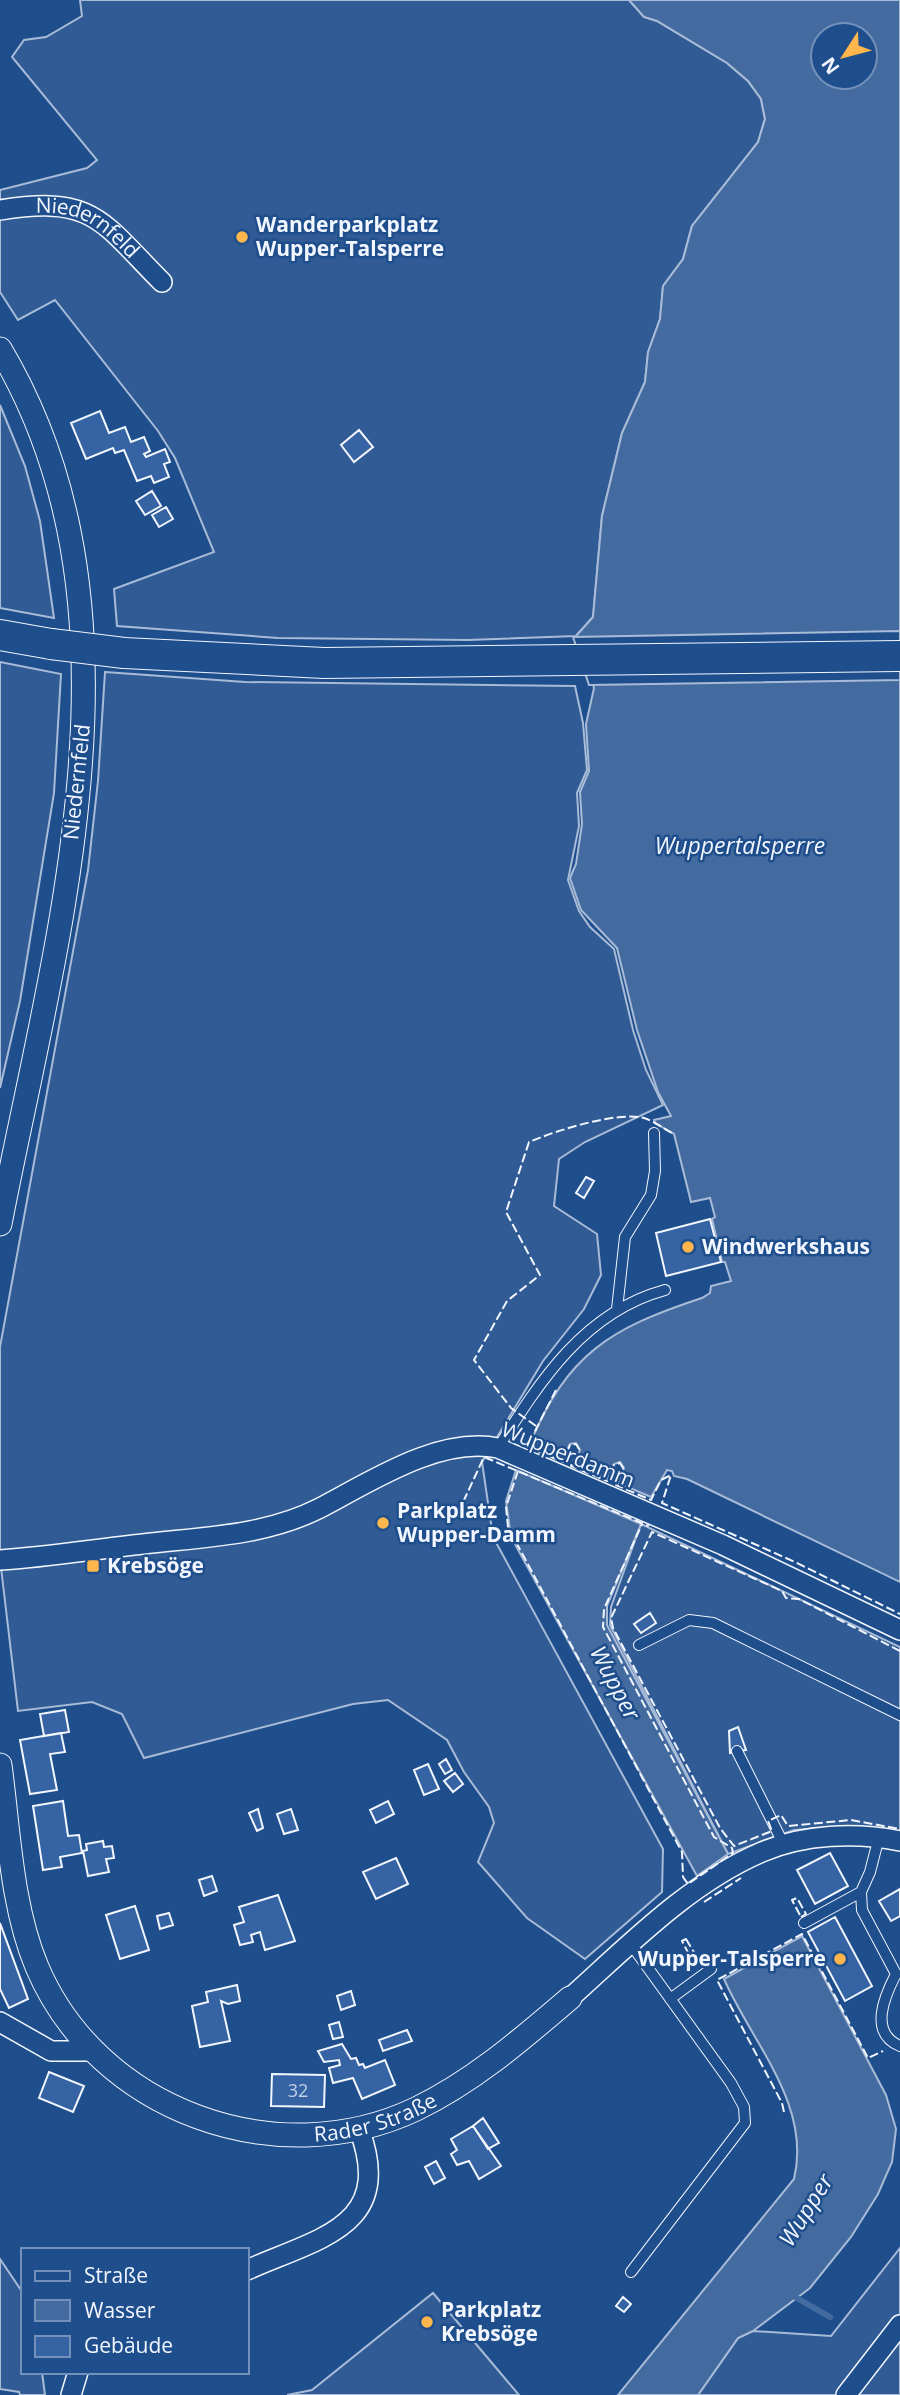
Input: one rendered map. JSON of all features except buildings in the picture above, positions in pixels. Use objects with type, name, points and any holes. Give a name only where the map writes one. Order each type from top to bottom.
[{"type":"main road","points":[[0,635],[124,653],[282,662],[900,656]]},
{"type":"street","name":"Niedernfeld","points":[[0,210],[68,206],[86,211],[100,220],[162,282]]},
{"type":"street","name":"Niedernfeld","points":[[0,349],[35,419],[66,520],[80,617],[84,724],[68,868],[0,1224]]},
{"type":"street","name":"Wupperdamm","points":[[0,1560],[256,1530],[318,1509],[404,1465],[472,1446],[498,1448],[824,1591],[900,1630]]},
{"type":"street","name":"Rader Straße","points":[[0,1765],[19,1899],[30,1948],[50,1991],[95,2051],[155,2098],[211,2124],[270,2134],[320,2134],[359,2129],[416,2109],[456,2087],[487,2067],[570,1998],[630,1943],[698,1890],[763,1851],[853,1835],[900,1841]]},
{"type":"street","points":[[0,2022],[51,2050],[95,2051]]},
{"type":"street","points":[[248,2270],[336,2230],[359,2210],[368,2192],[370,2167],[359,2129]]},
{"type":"street","points":[[846,2395],[900,2325]]},
{"type":"street","points":[[71,2395],[77,2374]]},
{"type":"lane","points":[[617,1309],[625,1237],[651,1195],[655,1171],[654,1133]]},
{"type":"lane","points":[[498,1448],[540,1383],[585,1333],[617,1309],[665,1290]]},
{"type":"lane","points":[[639,1645],[689,1620],[713,1623],[900,1715]]},
{"type":"lane","points":[[737,1751],[784,1846]]},
{"type":"lane","points":[[879,1837],[870,1872],[861,1892],[862,1910],[896,1974],[880,2012],[885,2033],[892,2042],[900,2046]]},
{"type":"lane","points":[[804,1923],[861,1892]]},
{"type":"lane","points":[[630,1943],[731,2083],[744,2107],[745,2123],[631,2272]]},
{"type":"lane","points":[[670,1999],[710,1969]]},
{"type":"shaded area","points":[[80,0],[629,0],[644,17],[657,21],[727,63],[748,81],[761,99],[765,119],[758,142],[692,226],[683,259],[663,286],[660,319],[648,353],[645,382],[622,433],[602,516],[593,617],[576,636],[468,640],[278,638],[117,626],[114,589],[214,552],[175,458],[158,431],[55,300],[18,320],[0,292],[0,190],[87,168],[97,160],[12,57],[24,40],[46,37],[82,16]]},
{"type":"shaded area","points":[[0,405],[25,466],[40,521],[54,618],[0,608]]},
{"type":"shaded area","points":[[0,662],[61,674],[54,793],[20,1001],[0,1088]]},
{"type":"shaded area","points":[[105,672],[245,682],[575,686],[583,723],[587,770],[577,793],[579,826],[568,880],[579,911],[590,927],[614,949],[633,1030],[646,1070],[663,1105],[585,1142],[559,1159],[554,1206],[597,1234],[601,1275],[584,1309],[543,1361],[482,1462],[493,1537],[663,1849],[662,1892],[585,1959],[527,1918],[478,1862],[494,1823],[489,1807],[464,1772],[447,1740],[388,1700],[353,1704],[144,1758],[122,1714],[92,1702],[18,1711],[0,1559],[0,1347],[88,870],[98,781]]},
{"type":"shaded area","points":[[641,1524],[900,1647],[900,1835],[854,1826],[794,1830],[728,1854],[610,1625],[611,1607]]},
{"type":"shaded area","points":[[900,2248],[900,2395],[698,2395],[738,2338],[753,2331],[831,2336]]},
{"type":"shaded area","points":[[0,2259],[21,2290],[21,2374],[42,2374],[45,2395],[20,2395],[19,2392],[0,2389]]},
{"type":"shaded area","name":"Parkplatz Krebsöge","points":[[433,2293],[519,2395],[287,2395],[312,2390]]},
{"type":"water","name":"Wuppertalsperre","points":[[629,0],[900,0],[900,1582],[687,1479],[674,1476],[672,1471],[667,1470],[651,1497],[618,1483],[624,1468],[620,1462],[614,1464],[606,1478],[574,1464],[580,1450],[576,1443],[570,1444],[563,1460],[529,1446],[559,1388],[576,1366],[596,1348],[617,1333],[642,1321],[702,1298],[710,1293],[711,1286],[731,1281],[725,1262],[722,1262],[710,1198],[691,1202],[674,1134],[655,1123],[654,1120],[671,1116],[658,1092],[637,1030],[617,948],[581,910],[570,878],[576,864],[582,824],[580,792],[589,771],[586,724],[594,688],[576,636],[593,617],[602,516],[622,433],[645,382],[648,352],[660,319],[663,286],[683,259],[692,226],[758,142],[765,119],[761,99],[748,81],[727,63],[657,21],[644,17]]},
{"type":"water","name":"Wupper","points":[[516,1470],[641,1524],[607,1606],[607,1625],[728,1854],[697,1876],[511,1537],[506,1501]]},
{"type":"water","name":"Wupper","points":[[802,1936],[886,2095],[896,2129],[892,2162],[878,2194],[851,2237],[810,2288],[753,2331],[738,2338],[698,2395],[618,2395],[794,2179],[797,2152],[795,2126],[787,2100],[724,1979]]},
{"type":"pier","points":[[900,631],[900,680],[589,685],[573,637]]},
{"type":"waterway","points":[[790,2294],[830,2317]]},
{"type":"fence","points":[[536,1426],[511,1408],[474,1360],[507,1301],[540,1275],[506,1212],[529,1142],[570,1128],[618,1117],[644,1118],[674,1134]]},
{"type":"fence","points":[[556,1390],[527,1447],[563,1462],[570,1445],[576,1444],[579,1449],[571,1466],[607,1481],[614,1465],[620,1463],[623,1468],[616,1485],[651,1500],[661,1480],[671,1475],[662,1503],[795,1562],[900,1614]]},
{"type":"fence","points":[[458,1513],[484,1457],[649,1526]]},
{"type":"fence","points":[[518,1471],[506,1507],[508,1527],[682,1852],[683,1877],[688,1884],[733,1853],[732,1848],[714,1837],[603,1627],[604,1609],[642,1524]]},
{"type":"fence","points":[[900,1651],[799,1599],[786,1598],[782,1591],[652,1532],[611,1618],[613,1628],[720,1828],[734,1846],[772,1831],[768,1821],[781,1815],[788,1826],[851,1820],[900,1829]]},
{"type":"fence","points":[[704,1902],[741,1878]]},
{"type":"fence","points":[[797,1898],[806,1914],[801,1917],[792,1900],[797,1898]]},
{"type":"fence","points":[[784,2112],[782,2103],[717,1980],[802,1934],[868,2058],[883,2051]]},
{"type":"fence","points":[[686,1939],[698,1959],[693,1962],[682,1941],[686,1939]]},
{"type":"place","name":"Wanderparkplatz Wupper-Talsperre","points":[[242,237]]},
{"type":"place","name":"Windwerkshaus","points":[[688,1247]]},
{"type":"place","name":"Parkplatz Wupper-Damm","points":[[383,1523]]},
{"type":"place","name":"Krebsöge","points":[[93,1566]]},
{"type":"place","name":"Wupper-Talsperre","points":[[840,1959]]},
{"type":"place","name":"Parkplatz Krebsöge","points":[[427,2322]]}]
